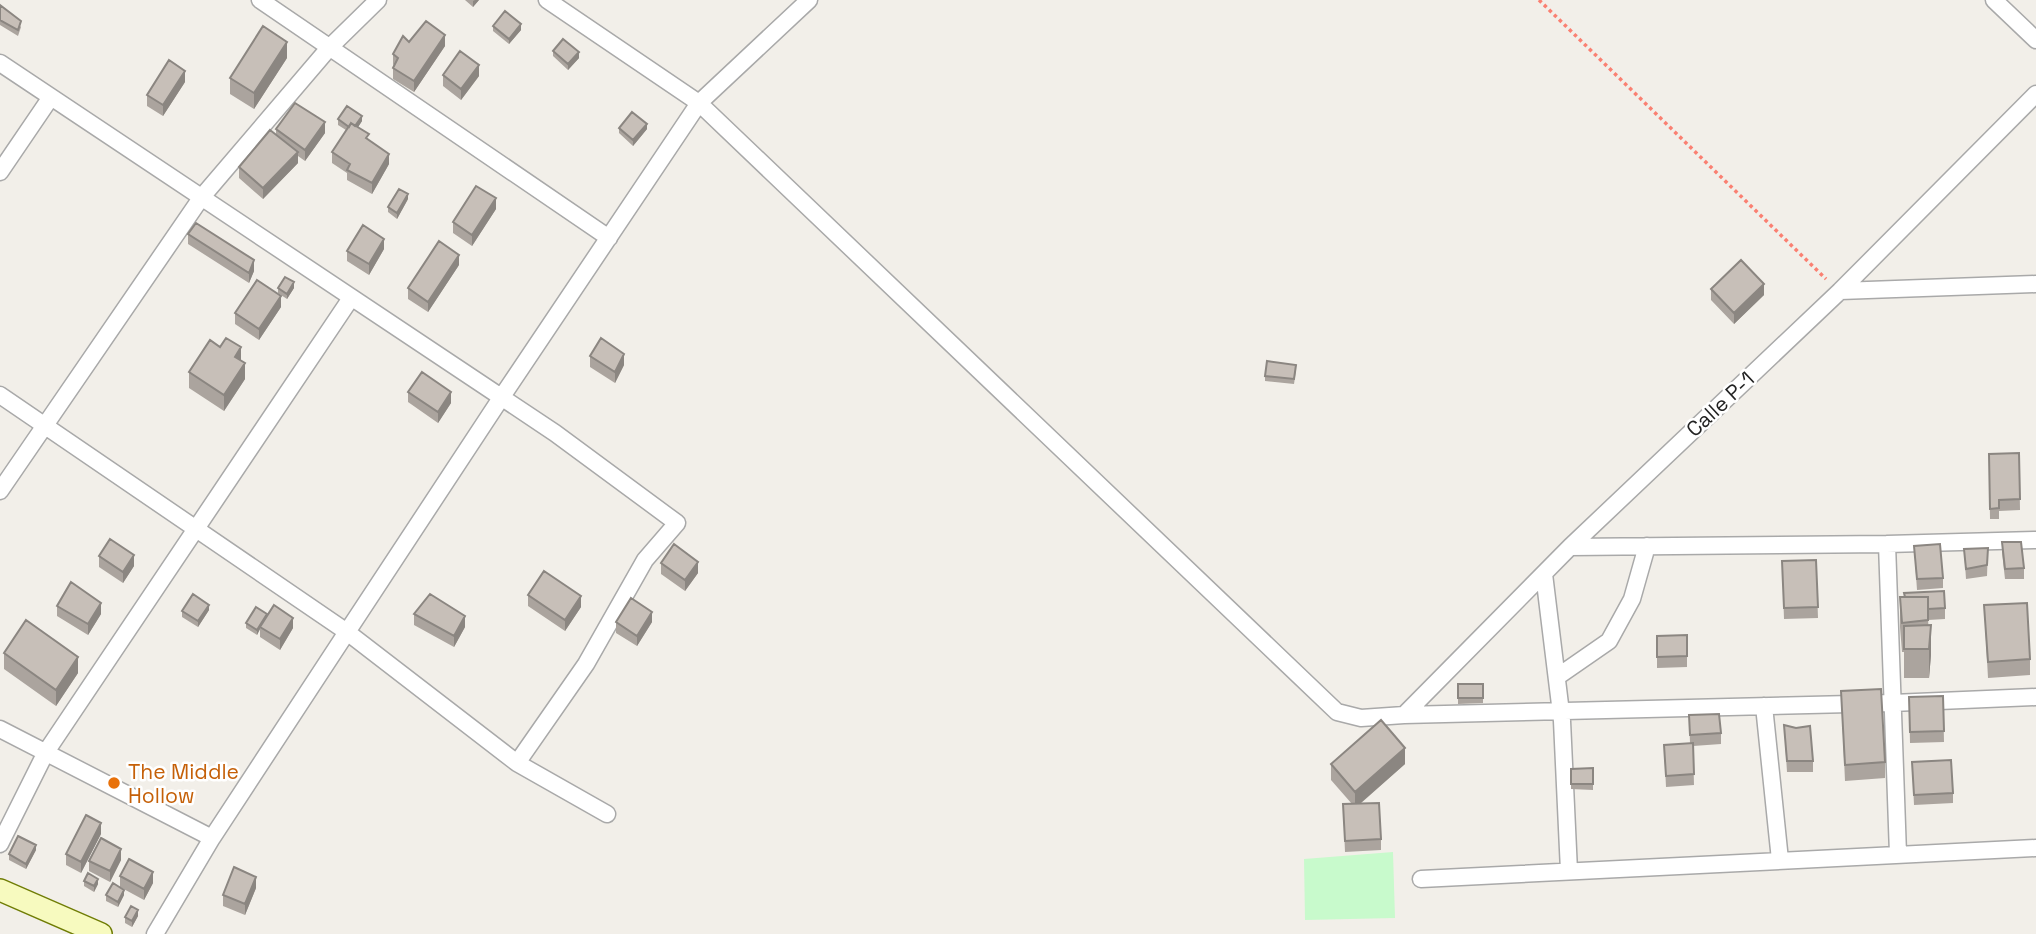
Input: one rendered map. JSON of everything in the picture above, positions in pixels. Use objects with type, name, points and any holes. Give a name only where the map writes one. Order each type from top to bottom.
[{"type":"main road","points":[[0,890],[101,934]]},
{"type":"street","points":[[260,0],[609,237]]},
{"type":"street","points":[[0,491],[201,198],[329,48],[378,0]]},
{"type":"street","points":[[547,0],[699,103],[1337,712],[1361,718],[2036,697]]},
{"type":"street","points":[[155,934],[212,838],[346,632],[699,103],[809,0]]},
{"type":"street","points":[[1994,0],[2036,40]]},
{"type":"street","points":[[0,63],[555,433],[677,523],[645,560],[586,664],[517,763]]},
{"type":"street","name":"Calle P-1","points":[[1404,715],[1570,547],[1840,291],[2036,94]]},
{"type":"street","points":[[0,172],[51,97]]},
{"type":"street","points":[[1840,291],[2036,284]]},
{"type":"street","points":[[0,844],[46,752],[351,298]]},
{"type":"street","points":[[0,395],[346,632],[517,763],[607,814]]},
{"type":"street","points":[[1570,547],[2036,540]]},
{"type":"street","points":[[1887,544],[1898,854]]},
{"type":"street","points":[[1557,677],[1609,641],[1633,599],[1647,546]]},
{"type":"street","points":[[1544,574],[1561,711],[1569,872]]},
{"type":"street","points":[[1764,706],[1780,860]]},
{"type":"street","points":[[0,729],[212,838]]},
{"type":"street","points":[[1421,879],[2036,848]]},
{"type":"path","points":[[1539,0],[1840,291]]},
{"type":"green space","points":[[1393,852],[1395,918],[1305,920],[1304,859]]},
{"type":"building","points":[[0,5],[21,21],[18,30],[0,20]]},
{"type":"building","points":[[505,11],[521,24],[509,39],[493,26]]},
{"type":"building","points":[[426,21],[445,35],[414,81],[393,68],[398,58],[393,54],[403,36],[409,42]]},
{"type":"building","points":[[263,26],[287,42],[254,93],[230,78]]},
{"type":"building","points":[[563,39],[579,52],[568,64],[553,51]]},
{"type":"building","points":[[460,51],[479,65],[461,89],[443,75]]},
{"type":"building","points":[[169,60],[185,71],[163,105],[147,95]]},
{"type":"building","points":[[295,103],[325,122],[305,150],[276,129]]},
{"type":"building","points":[[347,106],[362,116],[355,126],[351,123],[349,127],[338,119]]},
{"type":"building","points":[[632,112],[647,124],[633,140],[619,128]]},
{"type":"building","points":[[351,123],[369,134],[366,138],[389,154],[372,183],[347,170],[350,164],[332,152]]},
{"type":"building","points":[[270,130],[298,152],[263,188],[239,167]]},
{"type":"building","points":[[476,186],[496,198],[472,235],[453,222]]},
{"type":"building","points":[[399,189],[408,194],[397,213],[388,207]]},
{"type":"building","points":[[196,223],[254,260],[249,273],[188,234]]},
{"type":"building","points":[[363,225],[384,239],[369,264],[347,251]]},
{"type":"building","points":[[439,241],[459,255],[428,302],[408,288]]},
{"type":"building","points":[[1741,260],[1764,284],[1734,313],[1711,289]]},
{"type":"building","points":[[285,277],[294,282],[287,294],[278,288]]},
{"type":"building","points":[[257,280],[281,296],[259,329],[235,313]]},
{"type":"building","points":[[226,338],[241,347],[235,357],[245,363],[224,395],[189,372],[210,340],[220,347]]},
{"type":"building","points":[[601,338],[624,354],[615,372],[590,356]]},
{"type":"building","points":[[1267,361],[1296,365],[1294,379],[1265,376]]},
{"type":"building","points":[[422,372],[451,392],[438,412],[408,392]]},
{"type":"building","points":[[2019,453],[2020,499],[1999,500],[1999,508],[1990,509],[1989,454]]},
{"type":"building","points":[[110,539],[134,555],[123,572],[99,556]]},
{"type":"building","points":[[2002,542],[2021,542],[2024,568],[2005,569]]},
{"type":"building","points":[[674,544],[698,562],[685,580],[661,563]]},
{"type":"building","points":[[1940,544],[1943,578],[1917,579],[1914,546]]},
{"type":"building","points":[[1988,548],[1987,565],[1966,569],[1964,549]]},
{"type":"building","points":[[1816,560],[1818,607],[1784,608],[1782,561]]},
{"type":"building","points":[[544,571],[581,596],[565,620],[528,595]]},
{"type":"building","points":[[71,582],[101,603],[88,624],[57,606]]},
{"type":"building","points":[[1944,591],[1945,608],[1928,609],[1928,597],[1905,597],[1904,593]]},
{"type":"building","points":[[193,594],[209,605],[198,621],[182,611]]},
{"type":"building","points":[[430,594],[465,616],[454,636],[414,614]]},
{"type":"building","points":[[1900,597],[1928,597],[1928,620],[1902,623]]},
{"type":"building","points":[[631,598],[652,612],[637,636],[616,622]]},
{"type":"building","points":[[2027,603],[2030,659],[1988,662],[1984,605]]},
{"type":"building","points":[[274,605],[293,618],[280,639],[260,627]]},
{"type":"building","points":[[256,607],[267,614],[257,630],[246,623]]},
{"type":"building","points":[[26,620],[78,657],[56,690],[4,653]]},
{"type":"building","points":[[1931,625],[1929,649],[1904,649],[1904,626]]},
{"type":"building","points":[[1687,635],[1687,656],[1657,657],[1657,636]]},
{"type":"building","points":[[1458,684],[1483,684],[1483,698],[1458,698]]},
{"type":"building","points":[[1881,689],[1885,762],[1845,765],[1841,691]]},
{"type":"building","points":[[1943,696],[1944,731],[1910,732],[1909,697]]},
{"type":"building","points":[[1719,714],[1721,733],[1690,735],[1689,715]]},
{"type":"building","points":[[1381,720],[1405,748],[1355,792],[1331,764]]},
{"type":"building","points":[[1784,725],[1796,728],[1810,726],[1813,761],[1787,761]]},
{"type":"building","points":[[1693,743],[1694,774],[1666,776],[1664,745]]},
{"type":"building","points":[[1951,760],[1953,793],[1914,795],[1912,762]]},
{"type":"building","points":[[1593,768],[1593,784],[1571,784],[1571,769]]},
{"type":"building","points":[[1379,803],[1381,839],[1345,841],[1343,804]]},
{"type":"building","points":[[86,815],[101,823],[81,862],[66,854]]},
{"type":"building","points":[[18,836],[36,845],[26,864],[9,854]]},
{"type":"building","points":[[101,838],[121,849],[110,871],[89,861]]},
{"type":"building","points":[[129,859],[153,872],[144,889],[120,876]]},
{"type":"building","points":[[234,867],[256,877],[245,904],[223,895]]},
{"type":"building","points":[[88,873],[98,879],[94,886],[84,881]]},
{"type":"building","points":[[113,883],[124,890],[118,902],[106,895]]},
{"type":"building","points":[[131,906],[138,910],[132,921],[125,917]]},
{"type":"place","name":"The Middle Hollow","points":[[114,783]]}]
